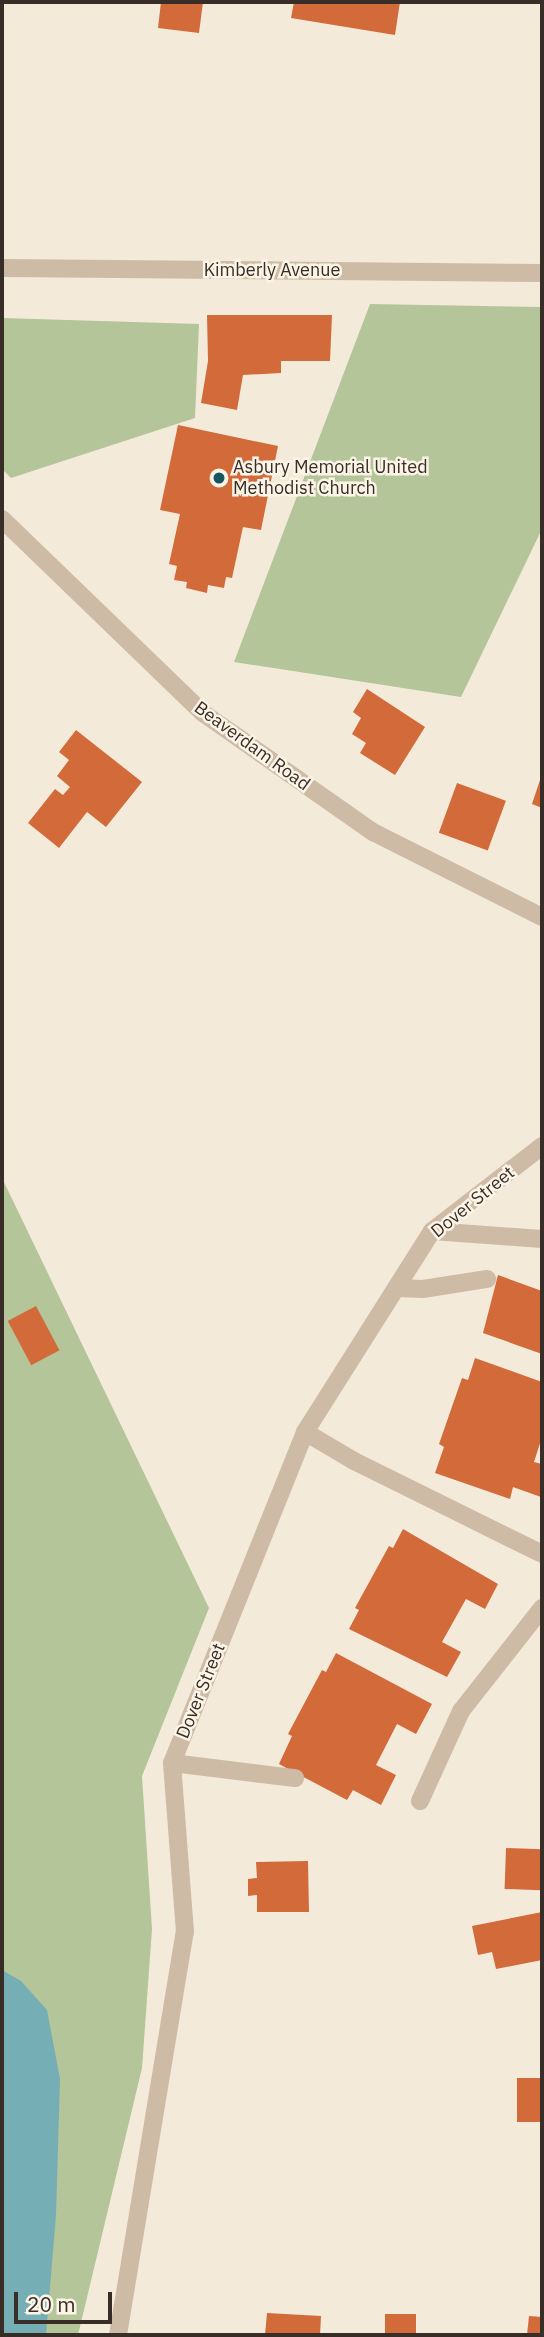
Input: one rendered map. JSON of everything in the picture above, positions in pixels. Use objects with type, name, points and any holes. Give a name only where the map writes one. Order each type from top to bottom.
[{"type":"street","name":"Kimberly Avenue","points":[[2,268],[542,272]]},
{"type":"street","name":"Beaverdam Road","points":[[2,519],[203,713],[373,832],[542,917]]},
{"type":"street","name":"Dover Street","points":[[118,2335],[185,1932],[172,1763],[305,1432],[432,1231],[542,1146]]},
{"type":"street","points":[[432,1231],[542,1239]]},
{"type":"street","points":[[396,1288],[423,1289],[487,1279]]},
{"type":"street","points":[[305,1432],[354,1461],[542,1553]]},
{"type":"street","points":[[420,1801],[461,1711],[542,1608]]},
{"type":"street","points":[[172,1763],[295,1778]]},
{"type":"green space","points":[[370,304],[542,307],[542,529],[461,697],[234,662]]},
{"type":"green space","points":[[2,318],[199,324],[195,418],[11,478],[2,469]]},
{"type":"green space","points":[[2,1178],[209,1608],[142,1776],[152,1929],[142,2068],[78,2335],[2,2335]]},
{"type":"water","points":[[2,1970],[21,1981],[47,2010],[60,2079],[56,2215],[46,2335],[2,2335]]},
{"type":"building","points":[[161,2],[203,2],[199,33],[158,28]]},
{"type":"building","points":[[294,2],[400,2],[395,35],[291,18]]},
{"type":"building","points":[[207,315],[332,315],[330,361],[281,361],[281,373],[243,375],[237,410],[201,403],[208,361]]},
{"type":"building","name":"Asbury Memorial United Methodist Church","points":[[178,425],[278,446],[261,530],[243,527],[232,578],[226,577],[224,588],[208,585],[207,593],[186,588],[187,582],[174,580],[177,566],[169,564],[180,514],[160,510]]},
{"type":"building","points":[[367,689],[425,727],[395,775],[360,753],[366,743],[352,734],[361,718],[353,712]]},
{"type":"building","points":[[76,730],[142,782],[106,827],[87,812],[59,848],[28,823],[55,789],[63,795],[70,787],[57,776],[69,760],[59,752]]},
{"type":"building","points":[[540,780],[542,781],[542,808],[532,804]]},
{"type":"building","points":[[457,783],[506,801],[488,851],[439,833]]},
{"type":"building","points":[[498,1275],[542,1291],[542,1354],[483,1333]]},
{"type":"building","points":[[36,1306],[59,1350],[31,1365],[8,1321]]},
{"type":"building","points":[[475,1358],[542,1382],[542,1437],[534,1462],[542,1464],[541,1497],[513,1487],[510,1499],[435,1473],[444,1447],[439,1444],[462,1378],[468,1380]]},
{"type":"building","points":[[403,1529],[498,1584],[485,1609],[466,1599],[442,1642],[461,1652],[447,1677],[349,1629],[359,1610],[355,1608],[389,1546],[393,1548]]},
{"type":"building","points":[[336,1653],[432,1704],[416,1734],[397,1724],[376,1765],[396,1775],[381,1805],[353,1790],[347,1800],[279,1764],[292,1736],[288,1734],[322,1670],[326,1672]]},
{"type":"building","points":[[506,1848],[542,1849],[541,1890],[505,1889]]},
{"type":"building","points":[[308,1861],[309,1912],[257,1912],[257,1895],[248,1896],[248,1879],[257,1878],[256,1862]]},
{"type":"building","points":[[542,1912],[542,1960],[496,1969],[492,1952],[478,1955],[472,1926]]},
{"type":"building","points":[[517,2078],[542,2078],[542,2122],[517,2122]]},
{"type":"building","points":[[267,2313],[321,2316],[320,2335],[265,2335]]},
{"type":"building","points":[[385,2314],[416,2314],[416,2335],[385,2335]]},
{"type":"building","points":[[529,2316],[542,2317],[542,2335],[527,2335]]},
{"type":"place","name":"Asbury Memorial United Methodist Church","points":[[219,478]]}]
